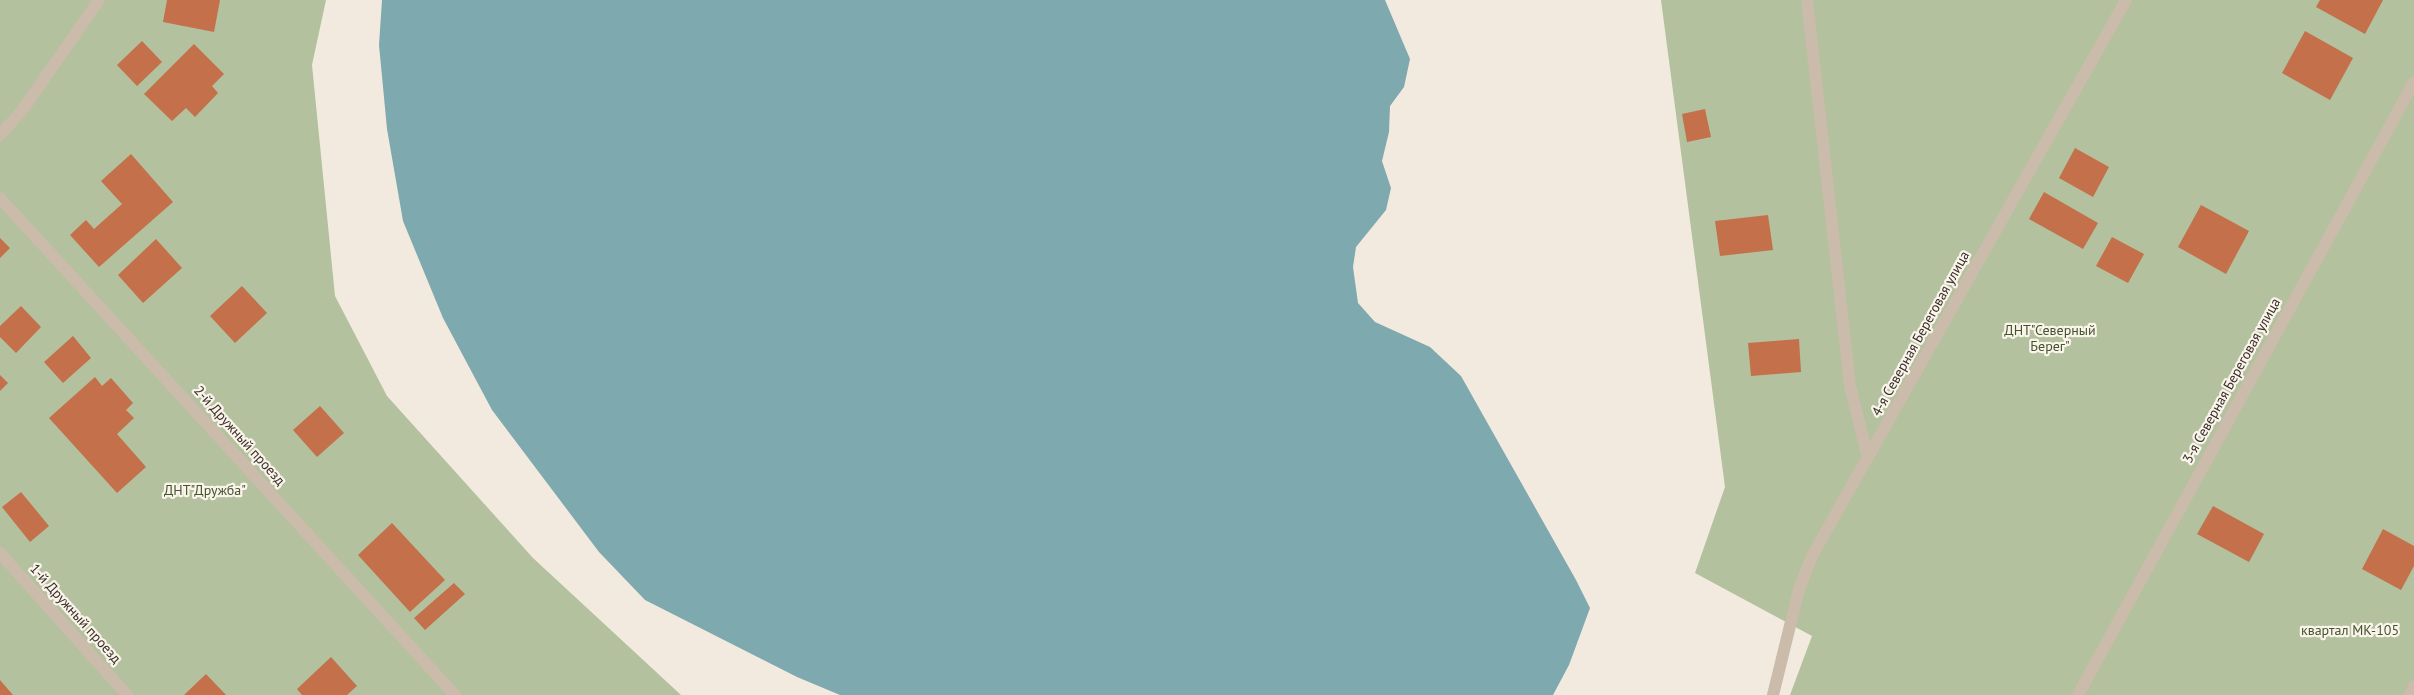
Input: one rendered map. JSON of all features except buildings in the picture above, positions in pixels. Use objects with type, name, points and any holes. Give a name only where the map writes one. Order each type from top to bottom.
[{"type":"street","points":[[0,135],[21,112],[99,0]]},
{"type":"street","points":[[1807,0],[1850,386],[1868,458]]},
{"type":"street","name":"4-я Северная Береговая улица","points":[[1773,695],[1799,589],[1812,556],[2126,0]]},
{"type":"street","name":"3-я Северная Береговая улица","points":[[2078,695],[2414,82]]},
{"type":"street","name":"2-й Дружный проезд","points":[[0,198],[456,695]]},
{"type":"street","name":"1-й Дружный проезд","points":[[0,553],[127,695]]},
{"type":"street","points":[[2410,695],[2414,686]]},
{"type":"green space","name":"ДНТ\"Дружба\"","points":[[0,0],[326,0],[312,65],[335,296],[387,396],[533,558],[681,695],[0,695]]},
{"type":"green space","name":"ДНТ\"Северный Берег\"","points":[[1661,0],[2414,0],[2414,695],[1790,695],[1812,636],[1695,573],[1725,487]]},
{"type":"water","points":[[382,0],[1385,0],[1410,59],[1404,87],[1390,106],[1389,132],[1382,161],[1391,188],[1386,210],[1356,247],[1353,267],[1358,303],[1375,322],[1430,347],[1461,376],[1590,608],[1569,665],[1553,695],[840,695],[797,677],[645,600],[599,552],[492,410],[443,318],[403,221],[387,129],[379,45]]},
{"type":"park label","name":"квартал МК-105","points":[[2350,631]]}]
